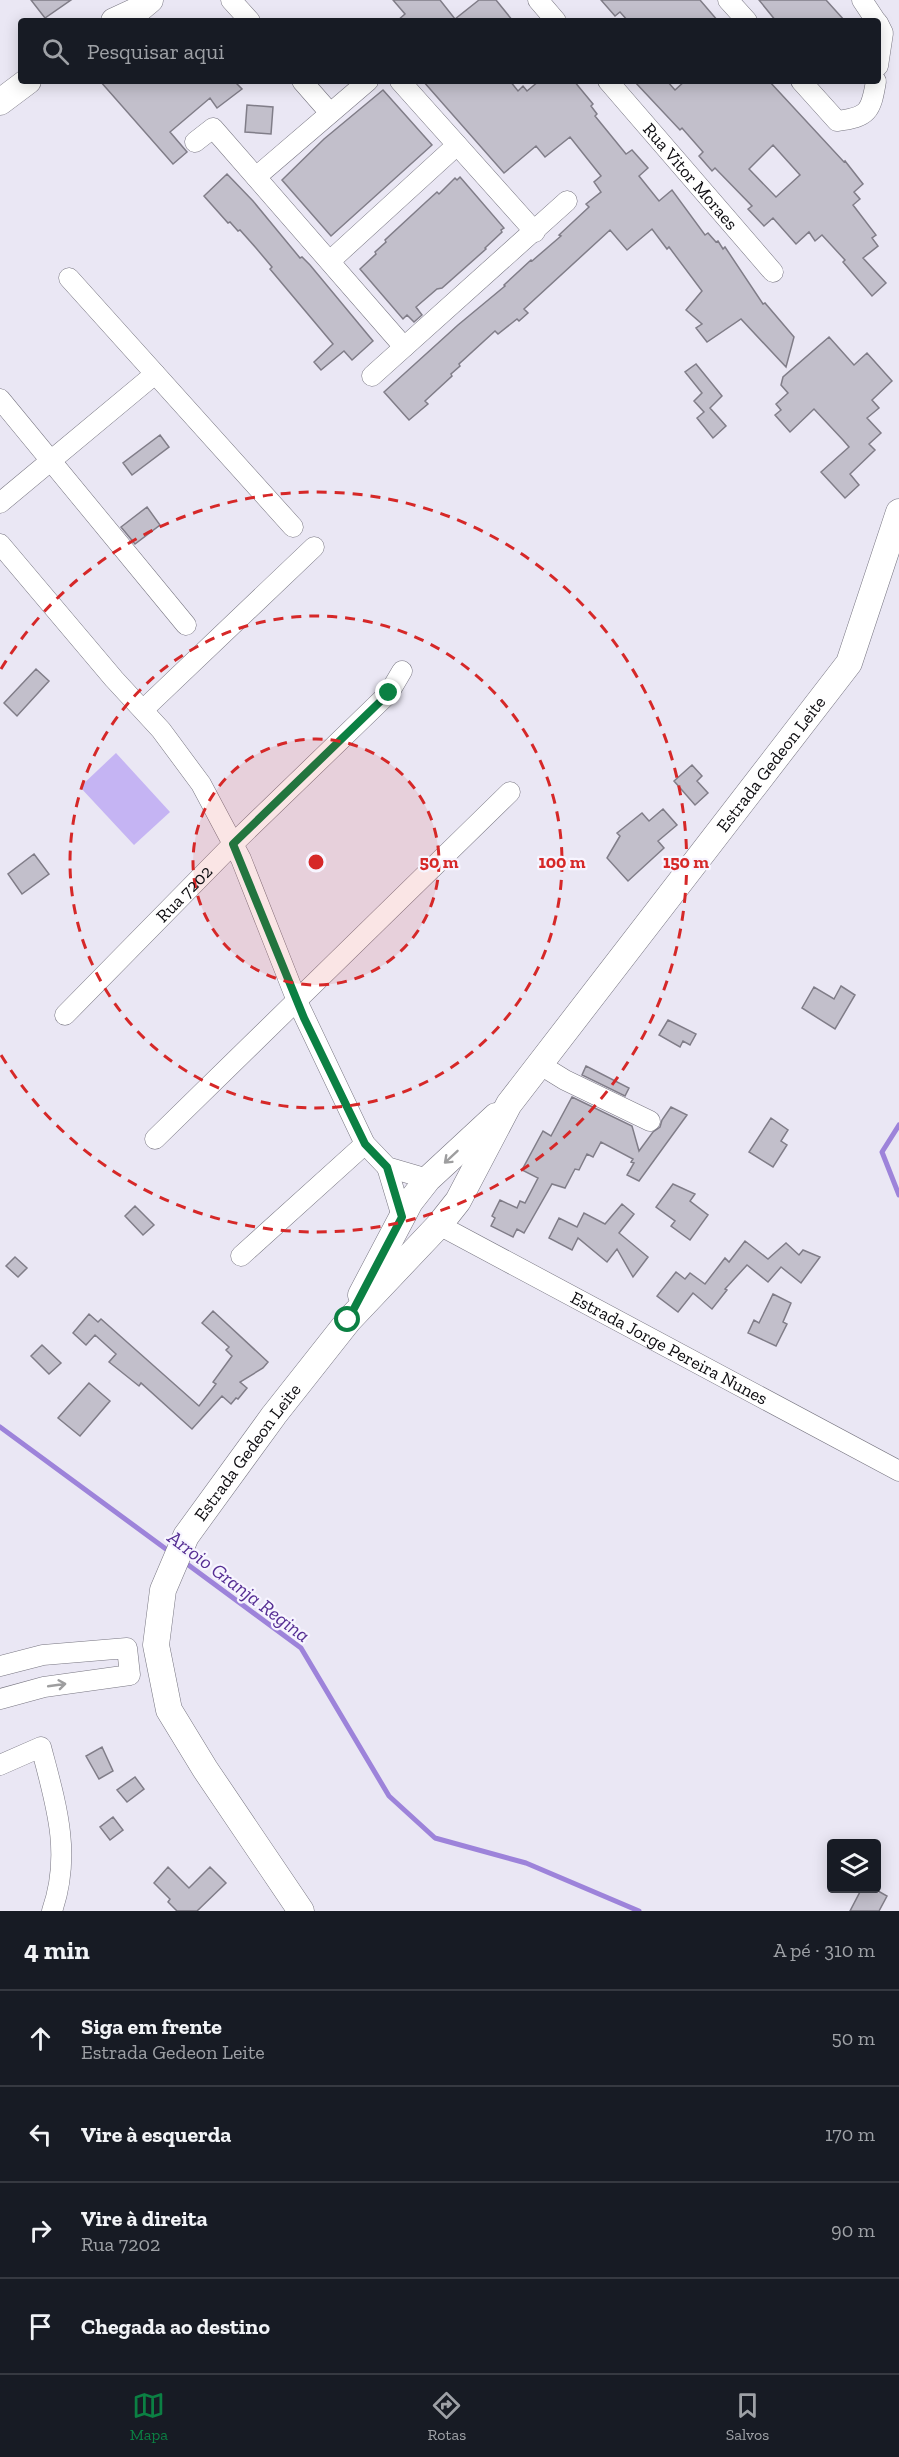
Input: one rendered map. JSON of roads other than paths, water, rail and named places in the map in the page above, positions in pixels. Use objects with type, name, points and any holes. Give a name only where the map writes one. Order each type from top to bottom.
[{"type":"main road","points":[[106,18],[121,0]]},
{"type":"main road","points":[[120,18],[150,0]]},
{"type":"main road","points":[[0,102],[24,84]]},
{"type":"main road","name":"Estrada Gedeon Leite","points":[[301,1911],[205,1769],[169,1710],[156,1645],[163,1590],[186,1536],[274,1415],[348,1320],[431,1233],[458,1201],[509,1104],[849,663],[899,512]]},
{"type":"main road","name":"Estrada Gedeon Leite","points":[[348,1320],[410,1202],[428,1179],[509,1104]]},
{"type":"main road","points":[[428,1179],[447,1185],[458,1201]]},
{"type":"main road","points":[[402,1217],[406,1230],[412,1238],[431,1233]]},
{"type":"street","points":[[231,0],[247,18]]},
{"type":"street","points":[[538,0],[553,18]]},
{"type":"street","points":[[728,0],[744,18]]},
{"type":"street","points":[[862,0],[874,18]]},
{"type":"street","points":[[881,29],[883,33],[881,46]]},
{"type":"street","points":[[305,84],[330,113]]},
{"type":"street","points":[[256,177],[364,84]]},
{"type":"street","points":[[403,84],[535,232]]},
{"type":"street","name":"Rua Vitor Moraes","points":[[611,84],[773,272]]},
{"type":"street","points":[[804,84],[837,121],[853,119],[867,113],[873,102],[876,84]]},
{"type":"street","points":[[195,142],[213,128],[404,347]]},
{"type":"street","points":[[330,261],[457,145]]},
{"type":"street","points":[[372,376],[567,201]]},
{"type":"street","points":[[69,278],[293,527]]},
{"type":"street","points":[[0,503],[156,374]]},
{"type":"street","points":[[0,399],[186,625]]},
{"type":"street","points":[[0,544],[114,679],[144,709],[201,784],[233,844],[297,1001],[365,1144],[387,1167],[402,1217]]},
{"type":"street","points":[[144,709],[314,547]]},
{"type":"street","name":"Rua 7202","points":[[65,1015],[233,844],[389,693],[402,671]]},
{"type":"street","points":[[155,1139],[510,792]]},
{"type":"street","points":[[539,1064],[564,1080],[650,1121]]},
{"type":"street","points":[[241,1256],[365,1144]]},
{"type":"street","points":[[387,1167],[428,1179]]},
{"type":"street","name":"Estrada Jorge Pereira Nunes","points":[[431,1233],[899,1472]]},
{"type":"street","points":[[0,1666],[43,1656],[127,1648],[130,1675],[44,1687],[0,1699]]},
{"type":"street","points":[[0,1765],[41,1747],[55,1797],[63,1850],[60,1888],[52,1911]]},
{"type":"waterway","points":[[899,1125],[882,1152],[899,1195]]},
{"type":"waterway","name":"Arroio Granja Regina","points":[[0,1427],[170,1552]]},
{"type":"waterway","name":"Arroio Granja Regina","points":[[183,1561],[301,1648],[389,1796],[435,1838],[526,1863],[639,1911]]}]
